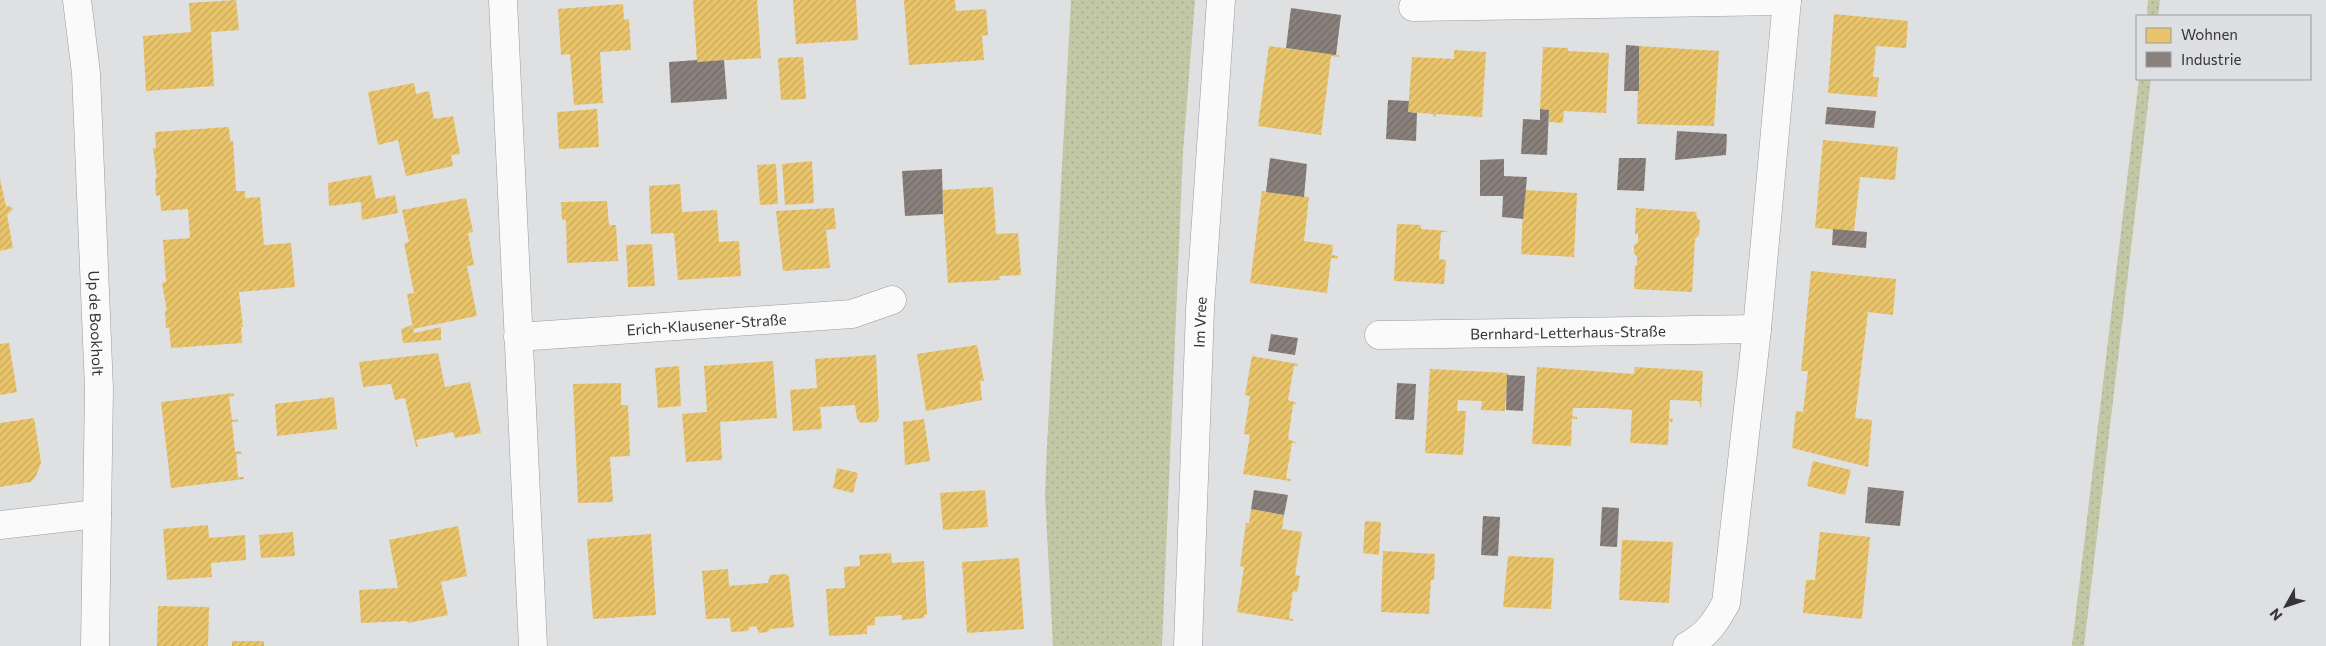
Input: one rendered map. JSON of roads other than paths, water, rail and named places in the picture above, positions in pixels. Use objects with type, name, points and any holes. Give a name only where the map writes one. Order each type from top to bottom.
[{"type":"street","name":"Up de Bookholt","points":[[77,0],[86,73],[99,389],[95,646]]},
{"type":"street","points":[[504,0],[533,646]]},
{"type":"street","name":"Im Vree","points":[[1188,646],[1200,309],[1221,0]]},
{"type":"street","points":[[1413,7],[1787,0],[1757,329],[1726,603],[1714,625],[1694,642]]},
{"type":"street","name":"Erich-Klausener-Straße","points":[[518,337],[852,314],[892,300]]},
{"type":"street","name":"Bernhard-Letterhaus-Straße","points":[[1379,335],[1757,329]]},
{"type":"street","points":[[0,525],[97,514]]}]
